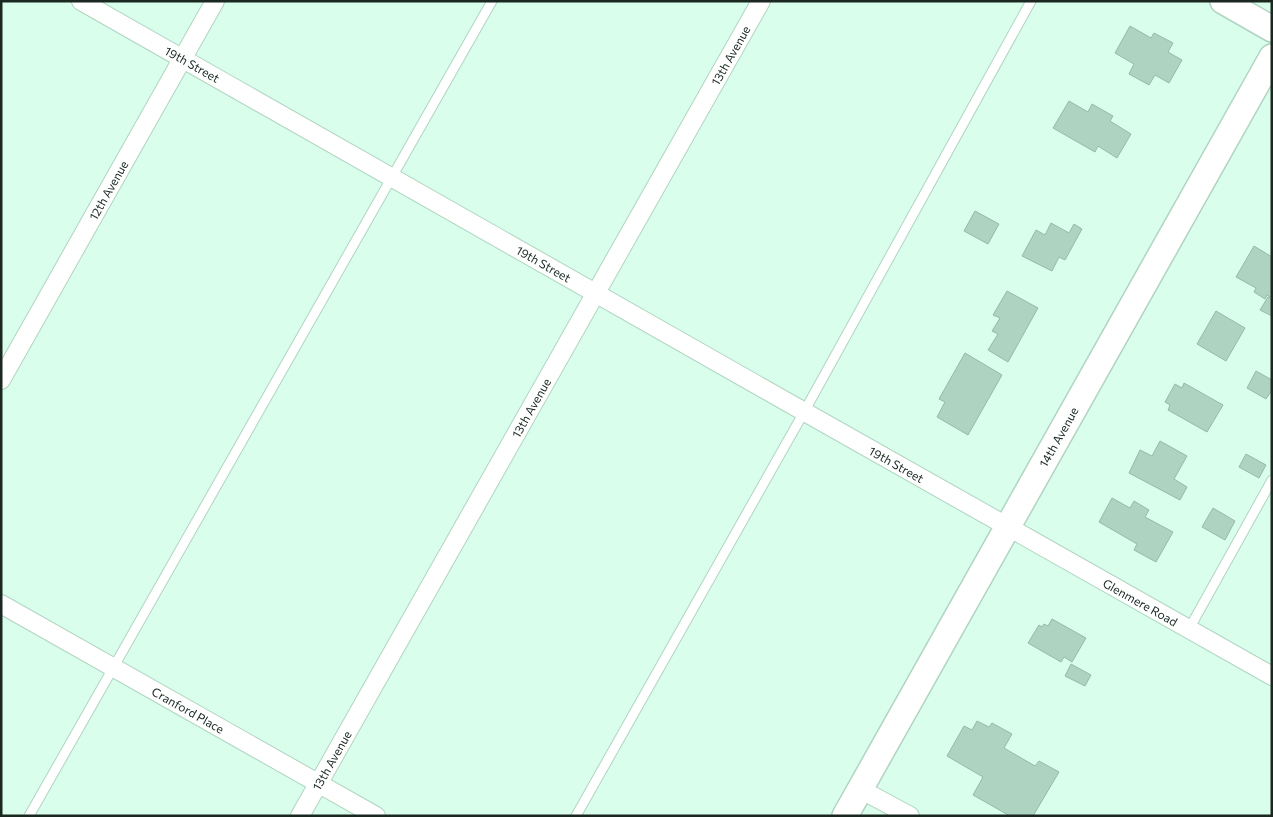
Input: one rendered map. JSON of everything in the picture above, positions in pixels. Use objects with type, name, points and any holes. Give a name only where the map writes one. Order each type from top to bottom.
[{"type":"street","name":"19th Street","points":[[81,1],[1007,528]]},
{"type":"street","name":"12th Avenue","points":[[1,380],[215,1]]},
{"type":"street","name":"13th Avenue","points":[[300,816],[761,1]]},
{"type":"street","points":[[1223,1],[1272,29]]},
{"type":"street","name":"14th Avenue","points":[[845,816],[1272,57]]},
{"type":"street","name":"Glenmere Road","points":[[1007,528],[1272,676]]},
{"type":"street","name":"Cranford Place","points":[[1,604],[376,816]]},
{"type":"street","points":[[860,789],[910,816]]},
{"type":"lane","points":[[29,816],[492,1]]},
{"type":"lane","points":[[576,816],[804,412],[1031,1]]},
{"type":"lane","points":[[1189,629],[1272,480]]},
{"type":"building","points":[[1130,26],[1151,38],[1154,33],[1173,43],[1168,52],[1182,60],[1169,83],[1155,75],[1149,85],[1129,74],[1134,64],[1115,53]]},
{"type":"building","points":[[1069,101],[1088,112],[1092,104],[1113,116],[1110,121],[1131,134],[1117,158],[1098,146],[1095,152],[1053,128]]},
{"type":"building","points":[[975,211],[999,224],[988,244],[964,231]]},
{"type":"building","points":[[1051,223],[1069,233],[1074,224],[1082,229],[1065,260],[1059,257],[1052,271],[1022,256],[1036,230],[1045,235]]},
{"type":"building","points":[[1254,246],[1272,257],[1272,295],[1270,297],[1267,295],[1265,299],[1254,292],[1256,288],[1236,277]]},
{"type":"building","points":[[1007,291],[1038,308],[1008,362],[988,350],[998,334],[992,331],[1000,318],[993,315]]},
{"type":"building","points":[[1268,297],[1272,299],[1272,316],[1260,310]]},
{"type":"building","points":[[1216,311],[1245,328],[1226,361],[1197,344]]},
{"type":"building","points":[[965,353],[1002,375],[968,435],[937,417],[945,402],[939,399]]},
{"type":"building","points":[[1256,371],[1272,380],[1272,390],[1266,399],[1247,388]]},
{"type":"building","points":[[1184,383],[1223,405],[1207,432],[1168,410],[1170,405],[1165,402],[1175,384],[1182,388]]},
{"type":"building","points":[[1160,441],[1187,456],[1174,479],[1187,487],[1180,500],[1129,473],[1140,450],[1152,456]]},
{"type":"building","points":[[1246,454],[1266,465],[1259,478],[1239,467]]},
{"type":"building","points":[[1112,498],[1130,508],[1134,501],[1149,510],[1145,517],[1173,532],[1156,562],[1134,550],[1137,544],[1099,522]]},
{"type":"building","points":[[1213,508],[1235,521],[1225,540],[1202,527]]},
{"type":"building","points":[[1052,619],[1086,638],[1072,662],[1064,657],[1061,662],[1028,643],[1039,625],[1042,627],[1044,624],[1048,626]]},
{"type":"building","points":[[1071,664],[1091,675],[1085,686],[1065,676]]},
{"type":"building","points":[[977,721],[989,727],[992,723],[1012,734],[1004,748],[1035,766],[1039,761],[1059,772],[1033,816],[1010,816],[973,795],[983,777],[947,756],[964,726],[972,730]]}]
